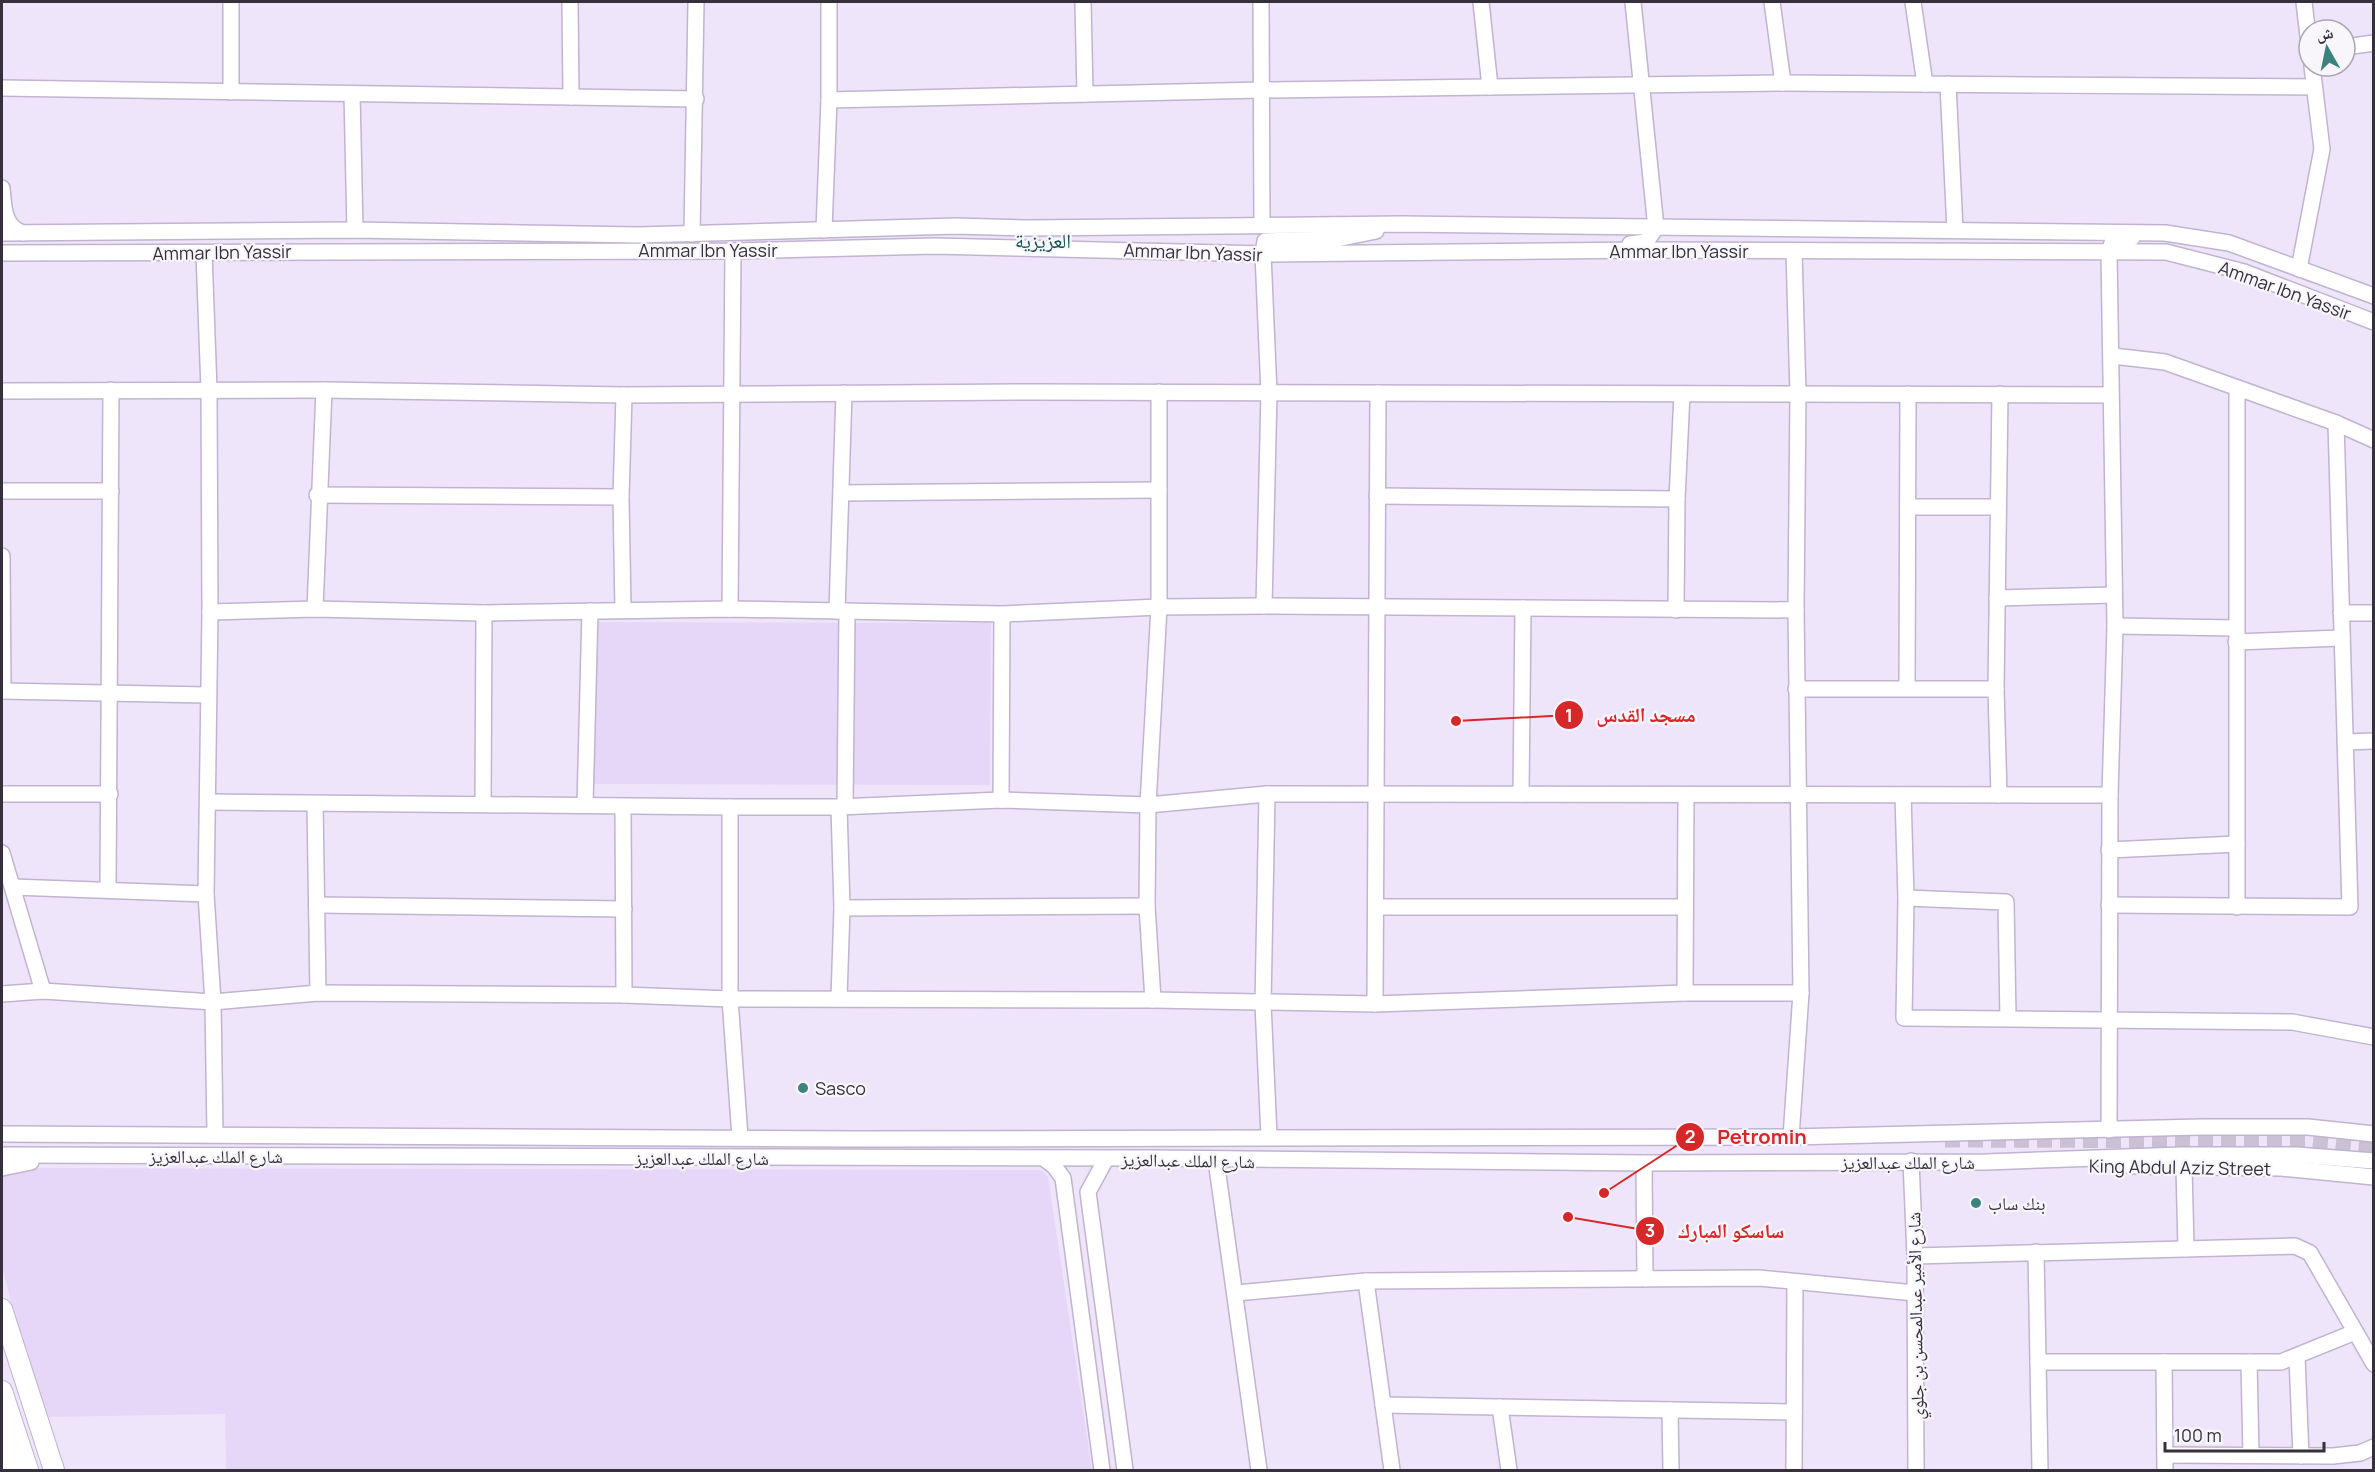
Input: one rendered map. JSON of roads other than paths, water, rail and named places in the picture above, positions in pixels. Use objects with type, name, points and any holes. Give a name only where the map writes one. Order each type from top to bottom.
[{"type":"main road","points":[[2,1309],[54,1470]]},
{"type":"main road","points":[[2,1350],[41,1470]]},
{"type":"main road","points":[[2,1391],[28,1470]]},
{"type":"main road","points":[[2,1433],[13,1470]]},
{"type":"street","points":[[231,2],[231,92]]},
{"type":"street","points":[[570,2],[571,97]]},
{"type":"street","points":[[692,234],[696,2]]},
{"type":"street","points":[[824,230],[829,100],[829,2]]},
{"type":"street","points":[[1083,2],[1085,94]]},
{"type":"street","points":[[1261,2],[1262,225]]},
{"type":"street","points":[[1481,2],[1490,87]]},
{"type":"street","points":[[1562,252],[1646,242],[1656,228],[1644,85],[1633,2]]},
{"type":"street","points":[[1772,2],[1783,83]]},
{"type":"street","points":[[1913,2],[1925,84]]},
{"type":"street","points":[[2304,2],[2306,18]]},
{"type":"street","points":[[2357,45],[2373,43]]},
{"type":"street","points":[[2300,269],[2322,149],[2313,78]]},
{"type":"street","points":[[829,100],[1262,90],[1783,83],[2314,87]]},
{"type":"street","points":[[1948,84],[1955,230]]},
{"type":"street","points":[[2,88],[696,99]]},
{"type":"street","points":[[352,94],[355,230]]},
{"type":"street","points":[[2,188],[9,224],[13,229],[23,233]]},
{"type":"street","points":[[1264,606],[1269,393],[1263,254],[1265,241],[1337,239],[1413,224]]},
{"type":"street","name":"Ammar Ibn Yassir","points":[[2,232],[355,230],[638,235],[956,226],[1029,228],[1413,224],[1955,230],[2176,235],[2229,243],[2373,296]]},
{"type":"street","points":[[2109,1130],[2109,850],[2115,626],[2110,394],[2113,356],[2109,254],[2112,243],[2119,238],[2176,235]]},
{"type":"street","name":"Ammar Ibn Yassir","points":[[2,253],[204,253],[278,250],[733,251],[934,246],[1263,254],[2058,251],[2109,254],[2166,252],[2244,272],[2373,322]]},
{"type":"street","points":[[730,609],[730,394],[733,251]]},
{"type":"street","points":[[1791,1137],[1801,993],[1796,689],[1798,394],[1794,252]]},
{"type":"street","points":[[204,253],[209,390],[210,612],[207,695],[206,894],[213,1002],[215,1134]]},
{"type":"street","points":[[2113,356],[2165,362],[2336,423],[2373,440]]},
{"type":"street","points":[[2237,388],[2237,907]]},
{"type":"street","points":[[108,889],[111,691],[111,390]]},
{"type":"street","points":[[315,609],[324,390]]},
{"type":"street","points":[[2,391],[324,390],[624,395],[1159,392],[2110,394]]},
{"type":"street","points":[[1153,1000],[1147,906],[1148,805],[1159,607],[1159,392]]},
{"type":"street","points":[[839,998],[842,908],[844,393]]},
{"type":"street","points":[[1375,1004],[1378,393]]},
{"type":"street","points":[[1676,609],[1677,499],[1682,394]]},
{"type":"street","points":[[1907,688],[1908,394]]},
{"type":"street","points":[[1999,795],[1996,689],[2000,394]]},
{"type":"street","points":[[623,609],[621,497],[624,395]]},
{"type":"street","points":[[2109,905],[2350,906],[2336,423]]},
{"type":"street","points":[[2,490],[111,491]]},
{"type":"street","points":[[842,493],[1159,490]]},
{"type":"street","points":[[318,495],[621,497]]},
{"type":"street","points":[[1377,496],[1677,499]]},
{"type":"street","points":[[1908,507],[1998,507]]},
{"type":"street","points":[[2,556],[2,691],[111,691],[207,695]]},
{"type":"street","points":[[1997,598],[2114,595]]},
{"type":"street","points":[[210,612],[315,609],[484,613],[730,609],[1002,614],[1159,607],[1264,606],[1796,610]]},
{"type":"street","points":[[1521,794],[1523,608]]},
{"type":"street","points":[[585,805],[590,611]]},
{"type":"street","points":[[483,803],[484,613]]},
{"type":"street","points":[[2341,613],[2373,613]]},
{"type":"street","points":[[1000,800],[1002,614]]},
{"type":"street","points":[[2115,626],[2236,635],[2342,638]]},
{"type":"street","points":[[1796,689],[1996,689]]},
{"type":"street","points":[[2345,742],[2373,741]]},
{"type":"street","points":[[2,794],[110,794]]},
{"type":"street","points":[[208,802],[315,805],[483,803],[623,807],[842,807],[1000,800],[1148,805],[1267,794],[2110,795]]},
{"type":"street","points":[[1267,794],[1263,1004],[1269,1136]]},
{"type":"street","points":[[1685,993],[1686,795]]},
{"type":"street","points":[[1903,795],[1906,898],[1904,1018],[2008,1018],[2108,1022],[2292,1022],[2373,1037]]},
{"type":"street","points":[[315,805],[318,993]]},
{"type":"street","points":[[623,807],[624,995]]},
{"type":"street","points":[[730,807],[730,999],[740,1137]]},
{"type":"street","points":[[2109,850],[2237,844]]},
{"type":"street","points":[[2,853],[43,990]]},
{"type":"street","points":[[13,887],[206,894]]},
{"type":"street","points":[[1906,898],[2006,902],[2008,1018]]},
{"type":"street","points":[[317,905],[624,909]]},
{"type":"street","points":[[842,908],[1147,906]]},
{"type":"street","points":[[1376,907],[1685,907]]},
{"type":"street","points":[[2,994],[43,990],[213,1002],[318,993],[1375,1004],[1685,993],[1801,993]]},
{"type":"street","name":"شارع الملك عبدالعزيز","points":[[5,1133],[740,1137],[1791,1137],[2308,1127],[2373,1134]]},
{"type":"street","name":"شارع الملك عبدالعزيز","points":[[2,1155],[874,1157],[1644,1163],[1986,1162],[2182,1155],[2297,1155],[2373,1161]]},
{"type":"street","points":[[2,1168],[61,1156]]},
{"type":"street","points":[[1106,1159],[1088,1192],[1125,1470]]},
{"type":"street","points":[[1046,1160],[1060,1172],[1064,1194],[1102,1470]]},
{"type":"street","points":[[1216,1160],[1259,1470]]},
{"type":"street","name":"شارع الأمير عبدالمحسن بن جلوي","points":[[1911,1161],[1915,1256],[1916,1470]]},
{"type":"street","name":"King Abdul Aziz Street","points":[[1986,1162],[2282,1168],[2369,1177]]},
{"type":"street","points":[[1644,1163],[1645,1279]]},
{"type":"street","points":[[2184,1167],[2187,1249]]},
{"type":"street","points":[[2369,1177],[2373,1190]]},
{"type":"street","points":[[1064,1194],[1076,1190],[1088,1192]]},
{"type":"street","points":[[1915,1256],[2295,1245],[2310,1253],[2373,1364]]},
{"type":"street","points":[[2036,1252],[2040,1470]]},
{"type":"street","points":[[1236,1293],[1366,1281],[1759,1278],[1915,1293]]},
{"type":"street","points":[[1366,1281],[1392,1470]]},
{"type":"street","points":[[1794,1470],[1795,1282]]},
{"type":"street","points":[[2038,1362],[2282,1362],[2355,1332]]},
{"type":"street","points":[[2297,1357],[2301,1456]]},
{"type":"street","points":[[2164,1362],[2165,1463],[2251,1455],[2301,1456],[2360,1453],[2373,1447]]},
{"type":"street","points":[[2249,1362],[2251,1455]]},
{"type":"street","points":[[1383,1406],[1794,1412]]},
{"type":"street","points":[[1500,1407],[1509,1470]]},
{"type":"street","points":[[1670,1410],[1671,1470]]},
{"type":"tunnel","points":[[1945,1140],[2308,1141],[2374,1148]]},
{"type":"place","name":"مسجد القدس","points":[[1456,721]]},
{"type":"place","name":"Sasco","points":[[803,1088]]},
{"type":"place","name":"Petromin","points":[[1604,1193]]},
{"type":"place","name":"بنك ساب","points":[[1976,1203]]},
{"type":"place","name":"ساسكو المبارك","points":[[1568,1217]]},
{"type":"district","name":"العزيزية","points":[[1043,240]]}]
